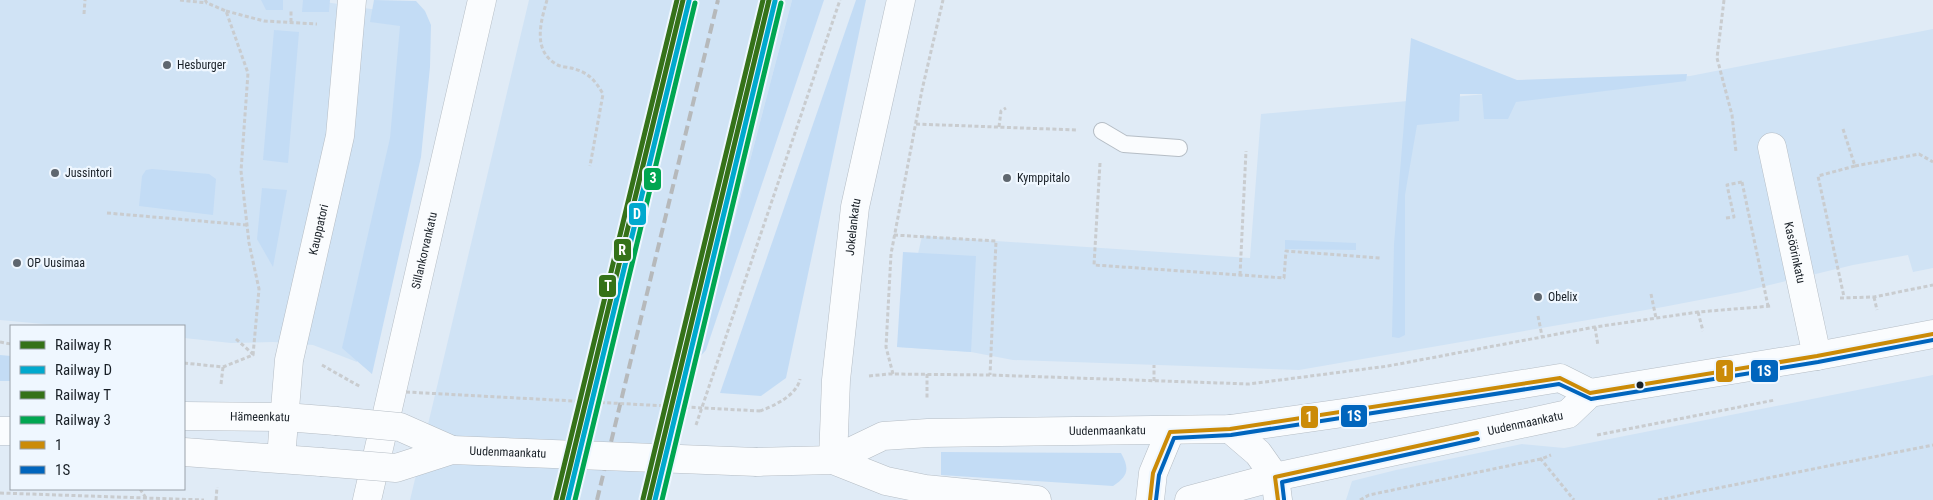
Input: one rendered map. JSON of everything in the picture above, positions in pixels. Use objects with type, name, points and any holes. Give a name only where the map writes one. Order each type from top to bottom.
[{"type":"main road","name":"Kauppatori","points":[[281,458],[289,360],[340,136],[352,0]]},
{"type":"main road","name":"Sillankorvankatu","points":[[368,500],[482,0]]},
{"type":"main road","name":"Jokelankatu","points":[[833,460],[836,380],[855,207],[901,0]]},
{"type":"main road","name":"Kasöörinkatu","points":[[1772,147],[1807,302],[1817,356]]},
{"type":"main road","points":[[1590,393],[1817,356],[1933,334]]},
{"type":"main road","name":"Uudenmaankatu","points":[[833,460],[883,436],[928,433],[1170,432],[1230,429],[1350,412],[1560,378],[1590,393],[1568,414],[1276,488],[1189,500]]},
{"type":"main road","name":"Hämeenkatu","points":[[185,416],[285,417],[336,421]]},
{"type":"main road","name":"Uudenmaankatu","points":[[336,421],[400,427],[452,450]]},
{"type":"main road","points":[[1230,429],[1258,453],[1276,488]]},
{"type":"main road","points":[[1150,500],[1153,473],[1170,432]]},
{"type":"main road","name":"Uudenmaankatu","points":[[281,458],[396,468],[452,450],[757,462],[833,460],[886,481],[925,489],[1037,500]]},
{"type":"main road","points":[[185,452],[281,458]]},
{"type":"lane","points":[[1102,131],[1124,144],[1179,148]]},
{"type":"path","points":[[84,14],[85,0]]},
{"type":"path","points":[[180,0],[206,2],[226,11],[264,21],[350,27]]},
{"type":"path","points":[[547,0],[540,29],[540,43],[555,64],[584,71],[596,81],[603,94],[590,166]]},
{"type":"path","points":[[695,428],[840,0]]},
{"type":"path","points":[[943,0],[894,235],[886,346],[893,374],[990,375],[1249,384],[1388,366],[1542,336],[1656,318],[1844,297],[1874,297],[1933,285]]},
{"type":"path","points":[[1724,0],[1717,58],[1732,115]]},
{"type":"path","points":[[226,11],[248,73],[241,171],[247,225],[259,289],[253,355]]},
{"type":"path","points":[[291,11],[291,22]]},
{"type":"path","points":[[999,127],[1001,111],[1006,108]]},
{"type":"path","points":[[916,124],[1102,131],[1094,265],[1157,271],[1284,278],[1286,251],[1380,258]]},
{"type":"path","points":[[1843,129],[1855,166]]},
{"type":"path","points":[[1240,275],[1246,151]]},
{"type":"path","points":[[1844,297],[1818,176],[1855,166],[1919,154],[1933,162]]},
{"type":"path","points":[[1726,218],[1734,217],[1727,185],[1742,182]]},
{"type":"path","points":[[107,213],[247,225]]},
{"type":"path","points":[[894,235],[996,241],[990,375]]},
{"type":"path","points":[[1651,294],[1656,318]]},
{"type":"path","points":[[1698,312],[1703,331]]},
{"type":"path","points":[[1538,316],[1542,336]]},
{"type":"path","points":[[1595,328],[1598,346]]},
{"type":"path","points":[[236,339],[253,355]]},
{"type":"path","points":[[185,363],[222,367],[253,355]]},
{"type":"path","points":[[1154,365],[1154,381]]},
{"type":"path","points":[[350,381],[364,389]]},
{"type":"path","points":[[403,392],[760,411],[778,404],[799,384]]},
{"type":"path","points":[[1589,437],[1778,399]]},
{"type":"path","points":[[1658,500],[1933,445]]},
{"type":"path","points":[[1360,500],[1369,495],[1541,460],[1556,452]]},
{"type":"path","points":[[1541,460],[1574,500]]},
{"type":"path","points":[[141,490],[146,498]]},
{"type":"path","points":[[0,493],[92,498],[204,500]]},
{"type":"shaded area","points":[[0,0],[312,0],[397,13],[414,28],[357,362],[313,345],[273,342],[231,343],[185,338],[185,325],[54,325],[0,320]]},
{"type":"shaded area","points":[[261,0],[283,0],[283,10],[266,10]]},
{"type":"shaded area","points":[[303,0],[330,0],[329,12],[302,12]]},
{"type":"shaded area","points":[[374,0],[416,1],[425,11],[431,25],[430,67],[421,157],[372,374],[342,348],[390,138],[400,26],[370,22]]},
{"type":"shaded area","points":[[529,0],[792,0],[698,359],[658,500],[410,500]]},
{"type":"shaded area","points":[[792,0],[824,0],[706,350],[698,359]]},
{"type":"shaded area","points":[[856,0],[866,0],[786,378],[761,396],[720,393]]},
{"type":"shaded area","points":[[1933,29],[1933,268],[1913,272],[1908,255],[1853,265],[1741,292],[1663,307],[1299,370],[1013,360],[971,352],[897,347],[922,236],[1250,258],[1261,114],[1690,76]]},
{"type":"shaded area","points":[[274,30],[299,32],[288,163],[263,160]]},
{"type":"shaded area","points":[[1411,38],[1517,80],[1687,74],[1686,81],[1516,102],[1508,119],[1484,119],[1482,94],[1460,94],[1459,121],[1417,125],[1405,195],[1405,335],[1399,338],[1392,337],[1394,244]]},
{"type":"shaded area","points":[[146,170],[209,174],[216,179],[213,215],[139,206],[142,176]]},
{"type":"shaded area","points":[[262,188],[287,190],[273,267],[257,239]]},
{"type":"shaded area","points":[[1285,240],[1356,243],[1356,250],[1285,249]]},
{"type":"shaded area","points":[[903,252],[976,256],[971,352],[897,347]]},
{"type":"shaded area","points":[[0,355],[10,356],[10,381],[0,381]]},
{"type":"shaded area","points":[[1933,375],[1933,500],[1346,500],[1352,481],[1396,470],[1522,444],[1564,448]]},
{"type":"shaded area","points":[[941,452],[1121,453],[1126,463],[1126,472],[1122,479],[1113,486],[941,475]]},
{"type":"railway","points":[[597,500],[718,0]]},
{"type":"rail line","name":"T","points":[[556,499],[677,0]]},
{"type":"rail line","name":"R","points":[[562,500],[683,0]]},
{"type":"rail line","name":"T","points":[[643,499],[763,0]]},
{"type":"rail line","name":"R","points":[[649,500],[769,0]]},
{"type":"rail line","name":"D","points":[[568,500],[689,1]]},
{"type":"rail line","name":"D","points":[[655,500],[775,1]]},
{"type":"rail line","name":"3","points":[[575,500],[695,3]]},
{"type":"rail line","name":"3","points":[[662,500],[781,3]]},
{"type":"transit line","name":"1","points":[[1150,500],[1153,473],[1170,432],[1230,429],[1560,378],[1590,393],[1817,356],[1933,334]]},
{"type":"transit line","name":"1S","points":[[1156,500],[1159,475],[1174,438],[1231,435],[1559,384],[1591,399],[1818,362],[1933,340]]},
{"type":"transit line","name":"1","points":[[1278,500],[1275,477],[1477,433]]},
{"type":"transit line","name":"1S","points":[[1284,499],[1282,482],[1478,439]]},
{"type":"place","name":"Hesburger","points":[[167,65]]},
{"type":"place","name":"Jussintori","points":[[55,173]]},
{"type":"place","name":"Kymppitalo","points":[[1007,178]]},
{"type":"place","name":"OP Uusimaa","points":[[17,263]]},
{"type":"place","name":"Obelix","points":[[1538,297]]}]
